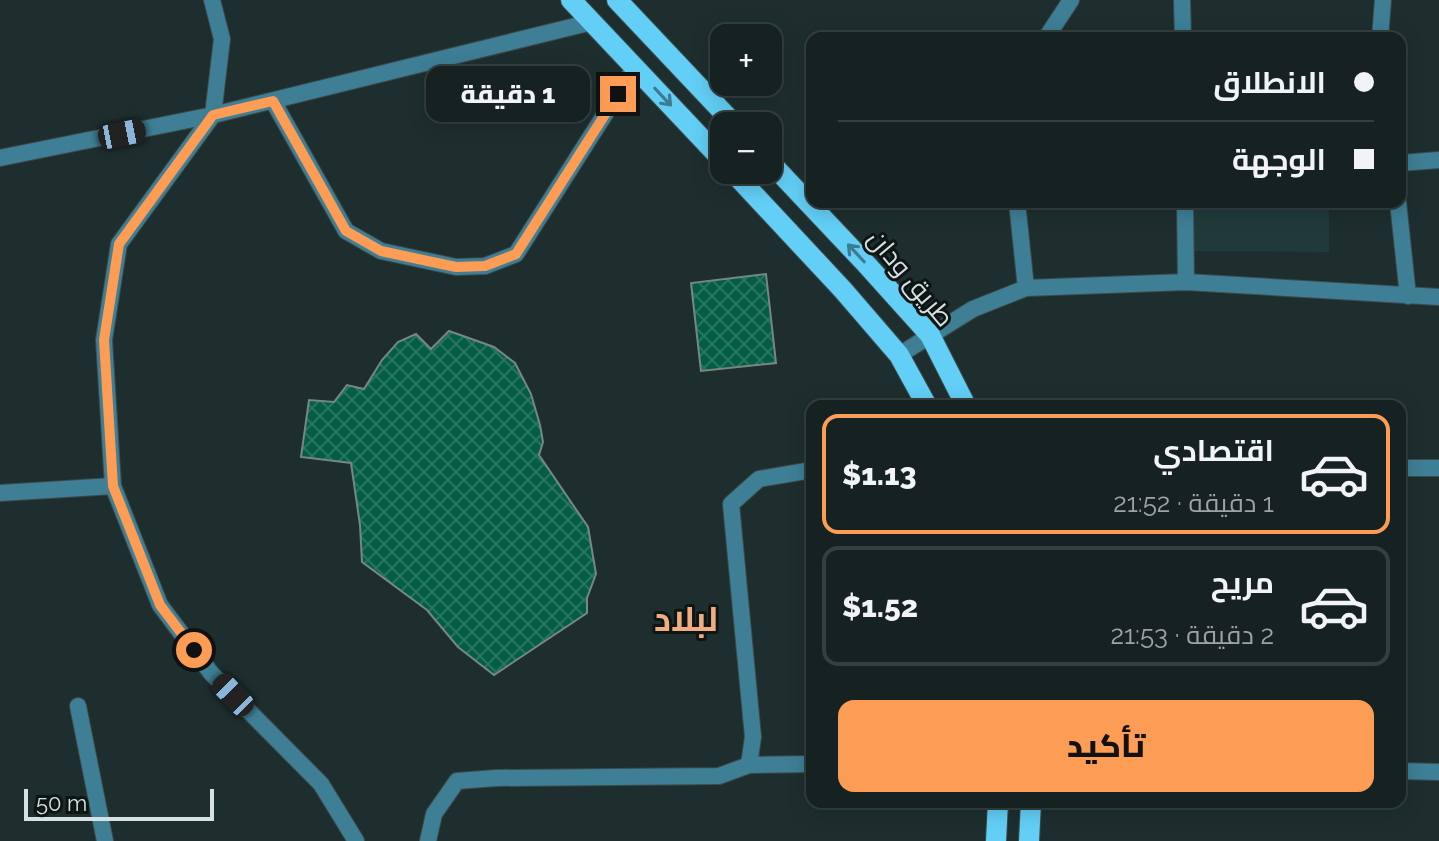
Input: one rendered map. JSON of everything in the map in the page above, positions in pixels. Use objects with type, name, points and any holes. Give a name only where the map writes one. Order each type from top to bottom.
[{"type":"main road","points":[[571,0],[710,147]]},
{"type":"main road","points":[[617,0],[723,112]]},
{"type":"main road","name":"طريق ودان","points":[[782,175],[806,200]]},
{"type":"main road","points":[[744,184],[899,355],[924,400]]},
{"type":"main road","name":"طريق ودان","points":[[813,208],[930,335],[963,400]]},
{"type":"main road","points":[[996,841],[998,808]]},
{"type":"main road","points":[[1029,841],[1031,808]]},
{"type":"street","points":[[212,0],[222,39],[213,115],[119,244],[104,340],[113,486],[160,605],[211,673],[321,784],[356,841]]},
{"type":"street","points":[[1050,32],[1071,0]]},
{"type":"street","points":[[1182,0],[1183,32]]},
{"type":"street","points":[[1380,32],[1383,0]]},
{"type":"street","points":[[0,158],[213,115],[592,22]]},
{"type":"street","points":[[273,101],[346,231],[381,251],[456,267],[485,266],[516,254],[635,67]]},
{"type":"street","points":[[1406,163],[1439,160]]},
{"type":"street","points":[[1018,208],[1026,288]]},
{"type":"street","points":[[1185,208],[1186,282]]},
{"type":"street","points":[[1399,208],[1408,296]]},
{"type":"street","points":[[899,355],[973,309],[1026,288],[1186,282],[1439,297]]},
{"type":"street","points":[[1406,468],[1439,468]]},
{"type":"street","points":[[749,765],[753,737],[731,504],[759,479],[806,471]]},
{"type":"street","points":[[0,493],[113,486]]},
{"type":"street","points":[[78,706],[105,841]]},
{"type":"street","points":[[428,841],[434,814],[457,781],[719,776],[749,765],[806,764]]},
{"type":"street","points":[[1406,771],[1439,772]]},
{"type":"shaded area","points":[[1191,208],[1329,208],[1329,252],[1191,251]]},
{"type":"building","points":[[766,274],[776,363],[701,371],[691,283]]},
{"type":"building","points":[[449,331],[494,347],[515,363],[531,394],[540,425],[543,442],[539,455],[588,527],[596,574],[587,598],[587,613],[494,675],[458,647],[427,610],[362,562],[351,463],[301,457],[309,400],[334,402],[347,385],[364,389],[382,360],[398,342],[416,334],[431,349]]},
{"type":"district","name":"لبلاد","points":[[686,619]]},
{"type":"route","points":[[194,650],[160,605],[113,486],[104,340],[119,244],[213,115],[273,101],[346,231],[381,251],[456,267],[485,266],[516,254],[618,94]]}]
